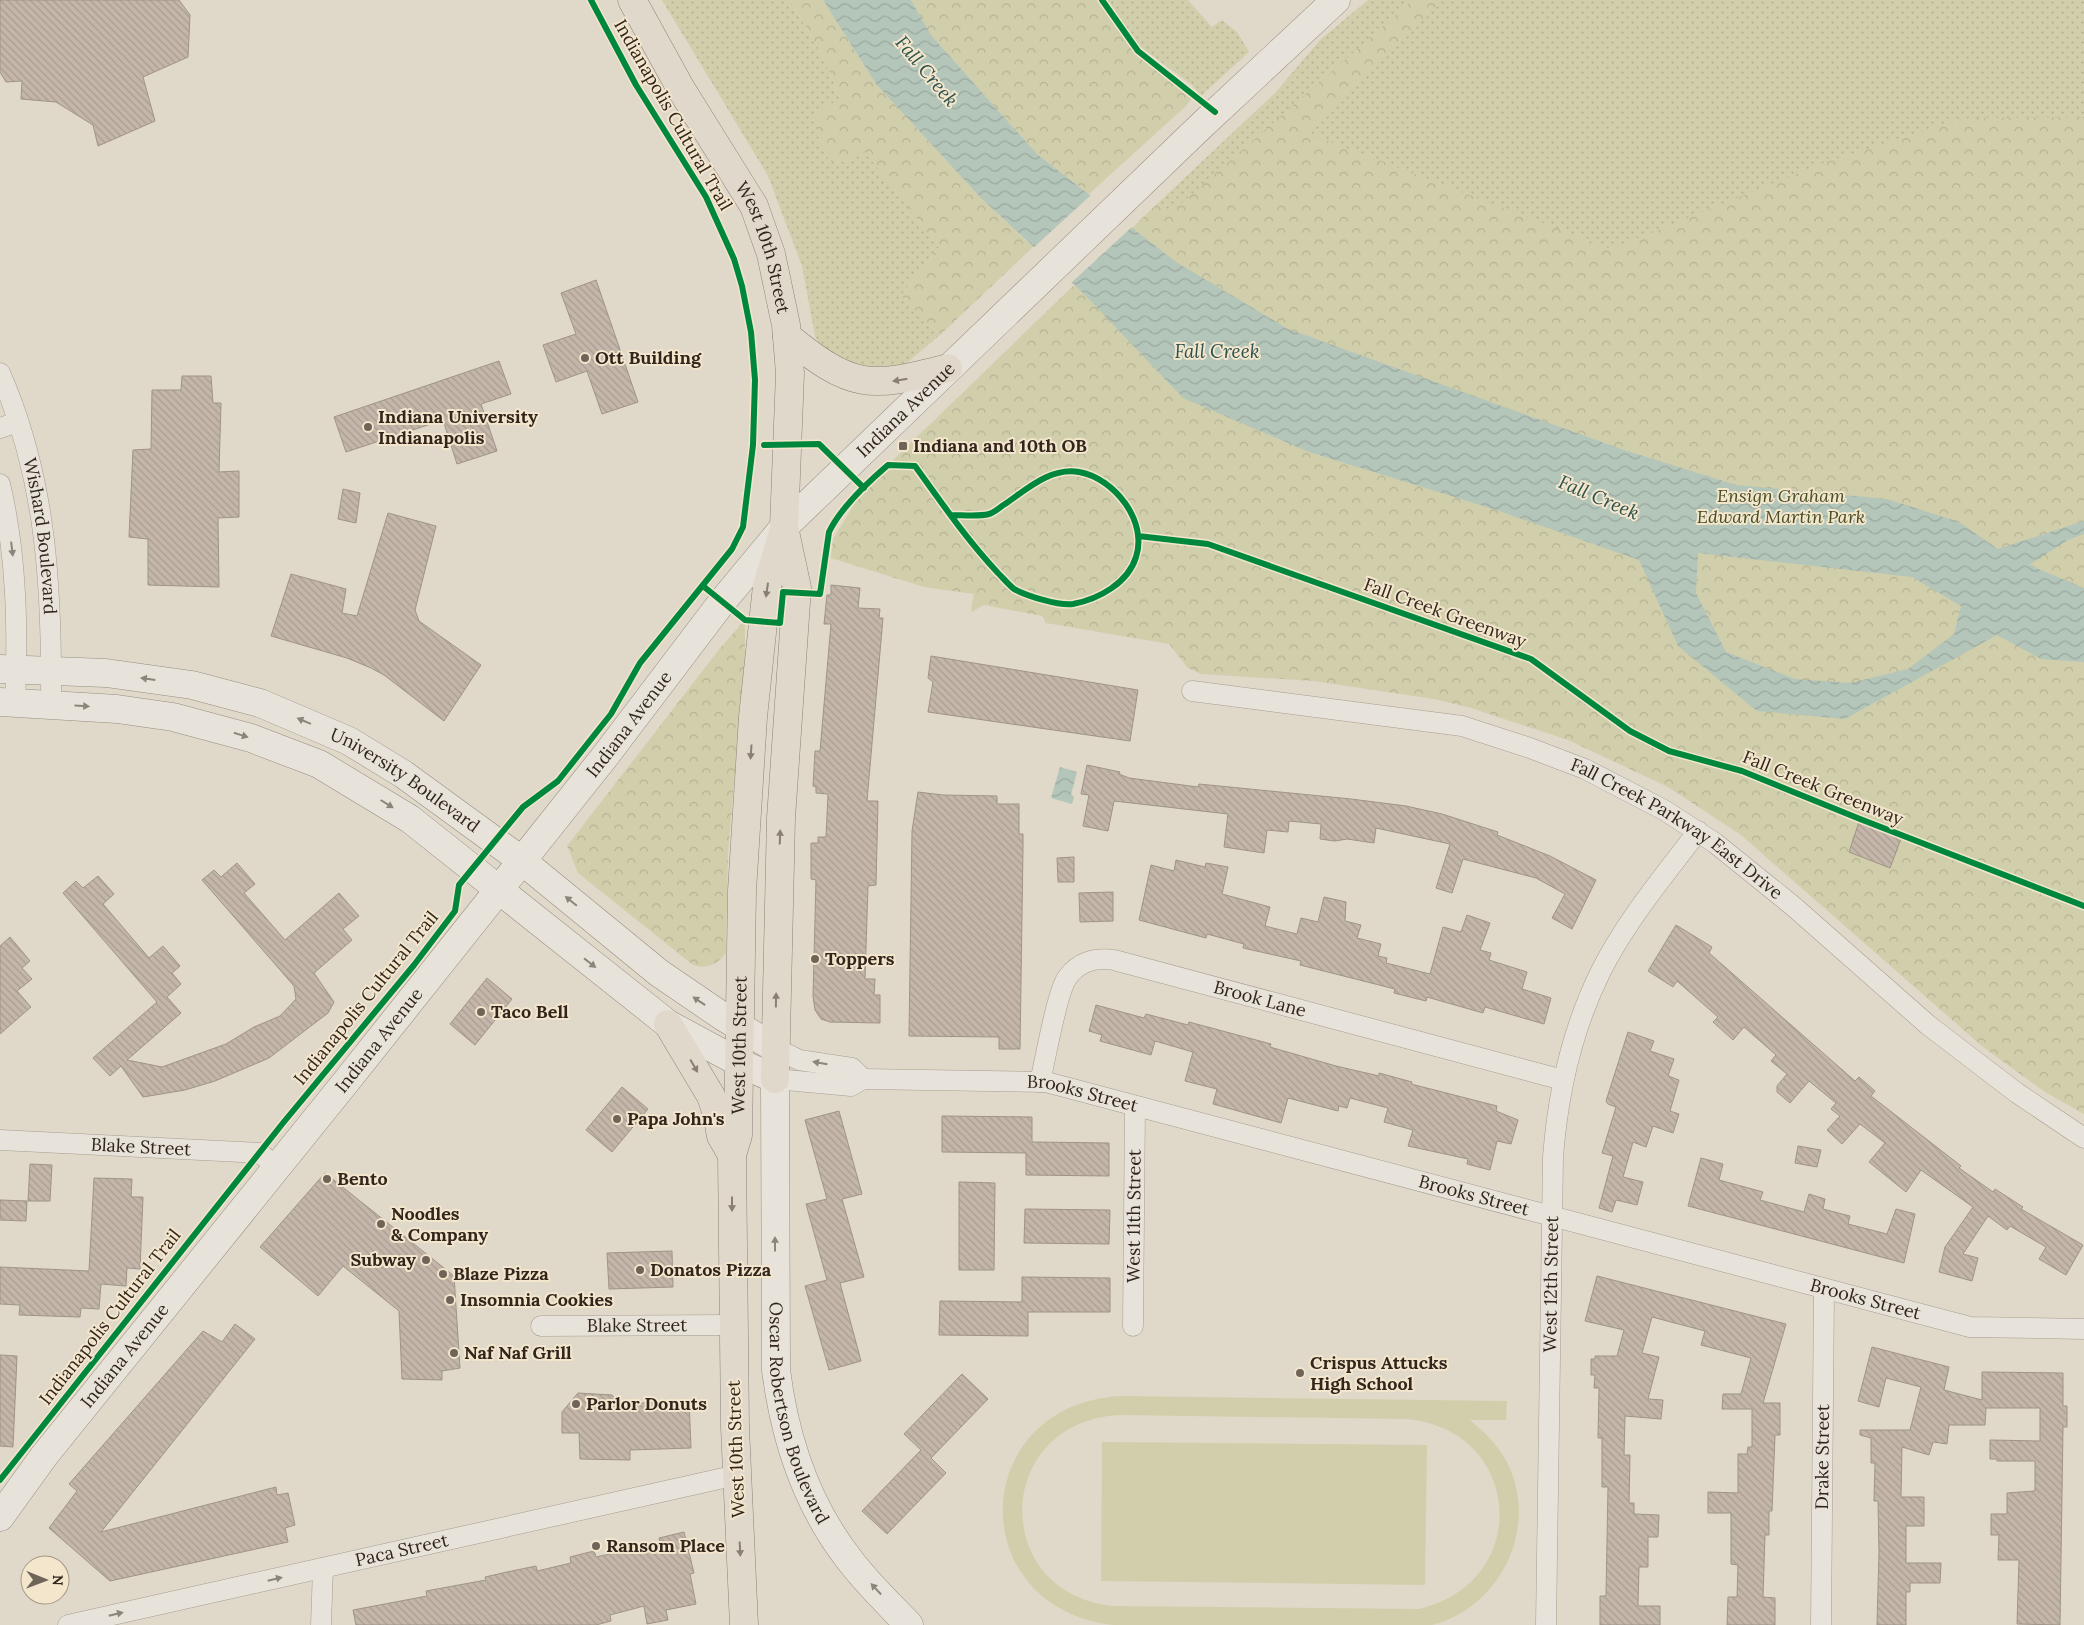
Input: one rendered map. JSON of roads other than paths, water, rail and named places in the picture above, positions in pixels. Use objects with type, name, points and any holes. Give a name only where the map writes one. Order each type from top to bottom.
[{"type":"main road","name":"West 10th Street","points":[[632,0],[681,89],[754,206],[773,260],[787,336],[790,373],[784,527],[767,586],[753,717],[742,891],[738,1135],[732,1155],[732,1325],[744,1625]]},
{"type":"main road","name":"Indiana Avenue","points":[[0,1517],[50,1449],[612,748],[722,602],[784,527],[1201,126],[1336,0]]},
{"type":"main road","points":[[787,336],[826,366],[860,380],[881,382],[904,380],[948,368]]},
{"type":"main road","name":"West 10th Street","points":[[775,1048],[781,818],[797,588],[784,527]]},
{"type":"main road","name":"University Boulevard","points":[[8,669],[106,673],[192,685],[260,703],[349,741],[403,774],[521,860],[659,973],[722,1016],[775,1048]]},
{"type":"main road","name":"University Boulevard","points":[[8,703],[118,708],[174,717],[251,738],[319,764],[410,819],[668,1024],[740,1063],[775,1079]]},
{"type":"main road","points":[[668,1024],[711,1096],[721,1136],[732,1155]]},
{"type":"main road","name":"Oscar Robertson Boulevard","points":[[775,1048],[775,1344],[776,1370],[782,1412],[797,1468],[821,1515],[852,1564],[909,1625]]},
{"type":"street","name":"Wishard Boulevard","points":[[0,373],[9,425],[33,472],[46,545],[51,704]]},
{"type":"street","name":"Wishard Boulevard","points":[[0,484],[13,558],[8,703]]},
{"type":"street","name":"Fall Creek Parkway East Drive","points":[[1192,691],[1462,726],[1586,769],[1664,810],[1698,831],[1786,900],[1928,1024],[2017,1094],[2084,1138]]},
{"type":"street","name":"West 12th Street","points":[[1546,1625],[1551,1216],[1555,1127],[1563,1080],[1577,1029],[1601,972],[1622,934],[1698,831]]},
{"type":"street","name":"Brook Lane","points":[[1040,1082],[1063,985],[1076,969],[1088,962],[1101,959],[1114,960],[1563,1080]]},
{"type":"street","points":[[775,1048],[799,1060],[852,1068],[863,1079]]},
{"type":"street","name":"Brooks Street","points":[[775,1079],[851,1086],[863,1079],[1040,1082],[1970,1327],[2084,1329]]},
{"type":"street","name":"West 11th Street","points":[[1133,1326],[1135,1106]]},
{"type":"street","name":"Blake Street","points":[[0,1140],[260,1153],[276,1167]]},
{"type":"street","name":"Drake Street","points":[[1821,1625],[1824,1289]]},
{"type":"street","name":"Blake Street","points":[[541,1326],[732,1325]]},
{"type":"street","name":"Paca Street","points":[[68,1625],[737,1475]]},
{"type":"street","points":[[321,1625],[323,1568]]},
{"type":"water","name":"Fall Creek","points":[[823,0],[911,0],[931,35],[1037,154],[1176,262],[1288,329],[1624,450],[1736,485],[1887,499],[1959,522],[1998,549],[2084,521],[2084,534],[2068,540],[2029,565],[2084,588],[2084,662],[2041,659],[1997,635],[1845,719],[1757,711],[1678,646],[1639,560],[1493,509],[1309,452],[1183,398],[1082,292],[980,197],[876,84]],"holes":[[[1698,553],[1912,577],[1961,606],[1954,634],[1908,669],[1850,683],[1795,679],[1726,652],[1696,593]]]},
{"type":"water","points":[[1060,767],[1077,772],[1071,795],[1074,797],[1072,804],[1051,798]]},
{"type":"place","name":"Ott Building","points":[[585,358]]},
{"type":"place","name":"Indiana University Indianapolis","points":[[368,427]]},
{"type":"place","name":"Indiana and 10th OB","points":[[903,446]]},
{"type":"place","name":"Toppers","points":[[815,959]]},
{"type":"place","name":"Taco Bell","points":[[481,1012]]},
{"type":"place","name":"Papa John's","points":[[617,1119]]},
{"type":"place","name":"Bento","points":[[327,1179]]},
{"type":"place","name":"Noodles & Company","points":[[381,1224]]},
{"type":"place","name":"Subway","points":[[426,1260]]},
{"type":"place","name":"Donatos Pizza","points":[[640,1270]]},
{"type":"place","name":"Blaze Pizza","points":[[443,1274]]},
{"type":"place","name":"Insomnia Cookies","points":[[450,1300]]},
{"type":"place","name":"Naf Naf Grill","points":[[454,1353]]},
{"type":"place","name":"Crispus Attucks High School","points":[[1300,1373]]},
{"type":"place","name":"Parlor Donuts","points":[[576,1404]]},
{"type":"place","name":"Ransom Place","points":[[596,1546]]},
{"type":"park label","name":"Ensign Graham Edward Martin Park","points":[[1781,506]]}]
